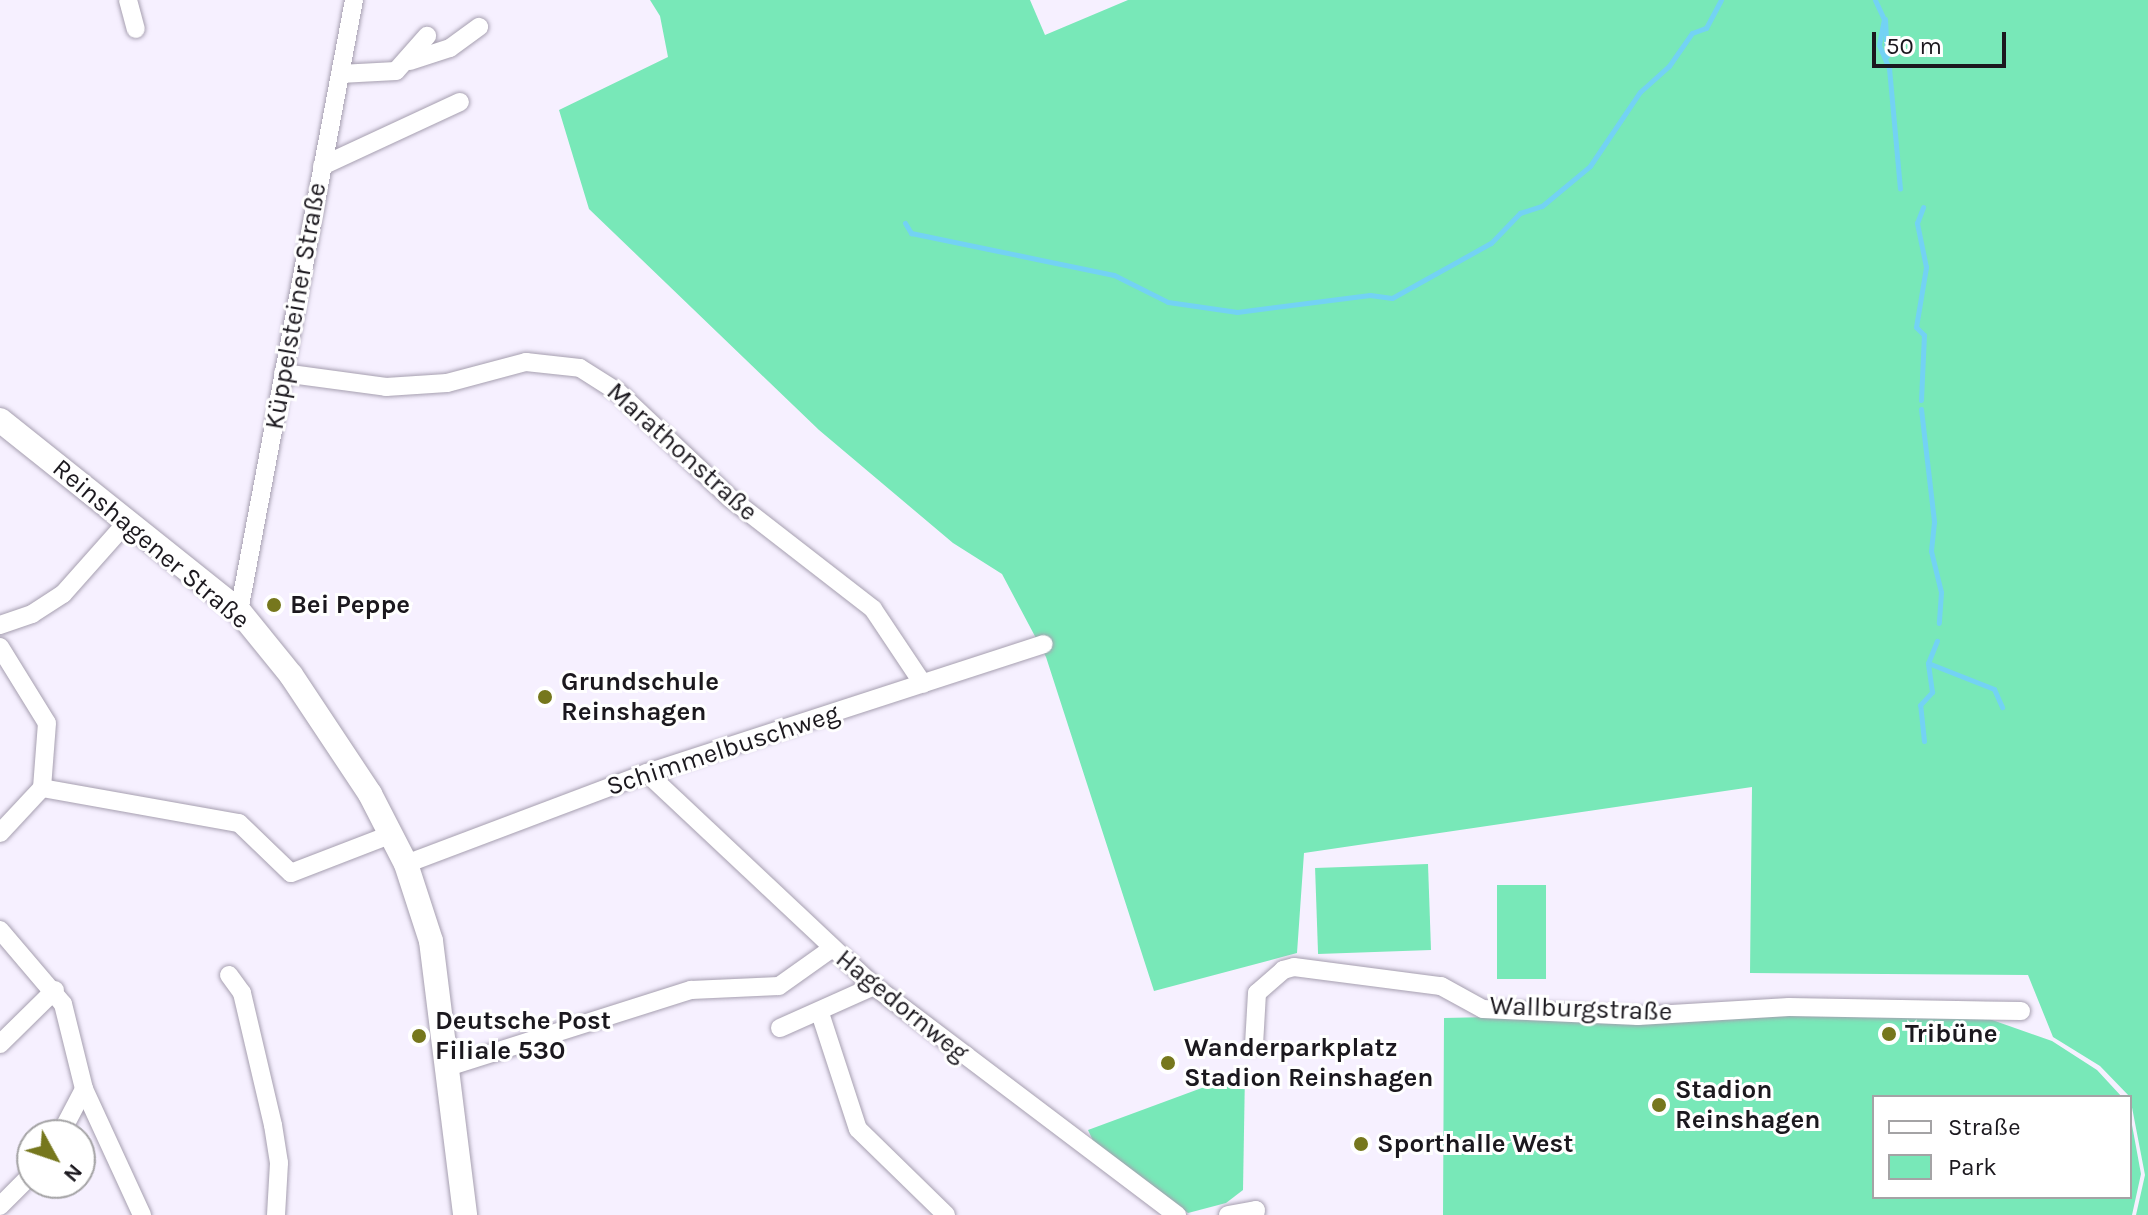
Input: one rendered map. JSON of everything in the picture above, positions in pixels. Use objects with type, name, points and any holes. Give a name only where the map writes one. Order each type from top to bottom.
[{"type":"main road","name":"Reinshagener Straße","points":[[0,420],[239,611],[308,701],[392,834],[406,864],[431,941],[465,1215]]},
{"type":"street","points":[[128,0],[136,29]]},
{"type":"street","name":"Küppelsteiner Straße","points":[[239,611],[354,0]]},
{"type":"street","points":[[340,74],[379,75],[450,48],[479,27]]},
{"type":"street","points":[[410,61],[427,36]]},
{"type":"street","points":[[322,166],[460,102]]},
{"type":"street","name":"Marathonstraße","points":[[283,373],[386,387],[447,383],[526,362],[580,368],[618,392],[730,498],[873,609],[923,684]]},
{"type":"street","points":[[0,625],[32,614],[63,594],[127,522]]},
{"type":"street","name":"Schimmelbuschweg","points":[[406,864],[647,773],[1044,644]]},
{"type":"street","points":[[0,647],[47,723],[42,788],[0,833]]},
{"type":"street","name":"Hagedornweg","points":[[647,773],[831,949],[874,986],[1154,1208],[1177,1215]]},
{"type":"street","points":[[42,788],[239,823],[291,873],[392,834]]},
{"type":"street","points":[[0,930],[55,990],[72,1022],[84,1089],[142,1215]]},
{"type":"street","points":[[448,1067],[691,990],[779,986],[831,949]]},
{"type":"street","name":"Wallburgstraße","points":[[1254,1045],[1257,993],[1283,970],[1294,967],[1441,986],[1483,1009],[1638,1016],[1789,1007],[2021,1011]]},
{"type":"street","points":[[229,975],[249,1017],[273,1125],[279,1163],[276,1215]]},
{"type":"street","points":[[780,1028],[820,1013],[874,986]]},
{"type":"street","points":[[0,1044],[55,990]]},
{"type":"street","points":[[820,1013],[858,1129],[946,1215]]},
{"type":"street","points":[[68,1119],[84,1089]]},
{"type":"street","points":[[0,1206],[16,1190]]},
{"type":"street","points":[[1228,1215],[1256,1213]]},
{"type":"green space","points":[[650,0],[1030,0],[1045,35],[1128,0],[2148,0],[2148,1215],[2136,1215],[2145,1175],[2132,1095],[2128,1095],[2100,1066],[2053,1037],[2028,975],[1750,973],[1752,787],[1304,853],[1297,953],[1154,991],[1046,657],[1002,574],[953,543],[819,430],[589,209],[559,110],[668,57],[660,16]]},
{"type":"green space","points":[[1428,864],[1431,950],[1318,954],[1315,868]]},
{"type":"green space","points":[[1497,885],[1546,885],[1546,979],[1497,979]]},
{"type":"green space","name":"Stadion Reinshagen","points":[[1678,1013],[1978,1015],[2052,1041],[2097,1070],[2120,1095],[1872,1095],[1872,1199],[2132,1199],[2132,1125],[2141,1174],[2132,1215],[1443,1215],[1444,1018]]},
{"type":"green space","points":[[1245,1072],[1243,1190],[1226,1203],[1188,1213],[1095,1145],[1088,1130]]},
{"type":"waterway","points":[[905,223],[911,233],[1114,275],[1168,302],[1237,312],[1370,295],[1392,298],[1491,243],[1520,213],[1542,206],[1590,166],[1640,92],[1669,66],[1692,33],[1706,28],[1721,0]]},
{"type":"waterway","points":[[1875,0],[1884,19],[1879,45],[1889,68],[1900,188]]},
{"type":"waterway","points":[[1885,19],[1887,56]]},
{"type":"waterway","points":[[1921,400],[1924,335],[1916,327],[1926,267],[1917,223],[1923,207]]},
{"type":"waterway","points":[[1921,409],[1934,522],[1931,551],[1941,592],[1939,623]]},
{"type":"waterway","points":[[1924,741],[1920,705],[1932,692],[1928,663],[1937,641]]},
{"type":"waterway","points":[[1928,663],[1994,689],[2002,707]]},
{"type":"place","name":"Bei Peppe","points":[[274,605]]},
{"type":"place","name":"Grundschule Reinshagen","points":[[545,697]]},
{"type":"place","name":"Tribüne","points":[[1889,1034]]},
{"type":"place","name":"Deutsche Post Filiale 530","points":[[419,1036]]},
{"type":"place","name":"Wanderparkplatz Stadion Reinshagen","points":[[1168,1063]]},
{"type":"place","name":"Stadion Reinshagen","points":[[1659,1105]]},
{"type":"place","name":"Sporthalle West","points":[[1361,1144]]}]
